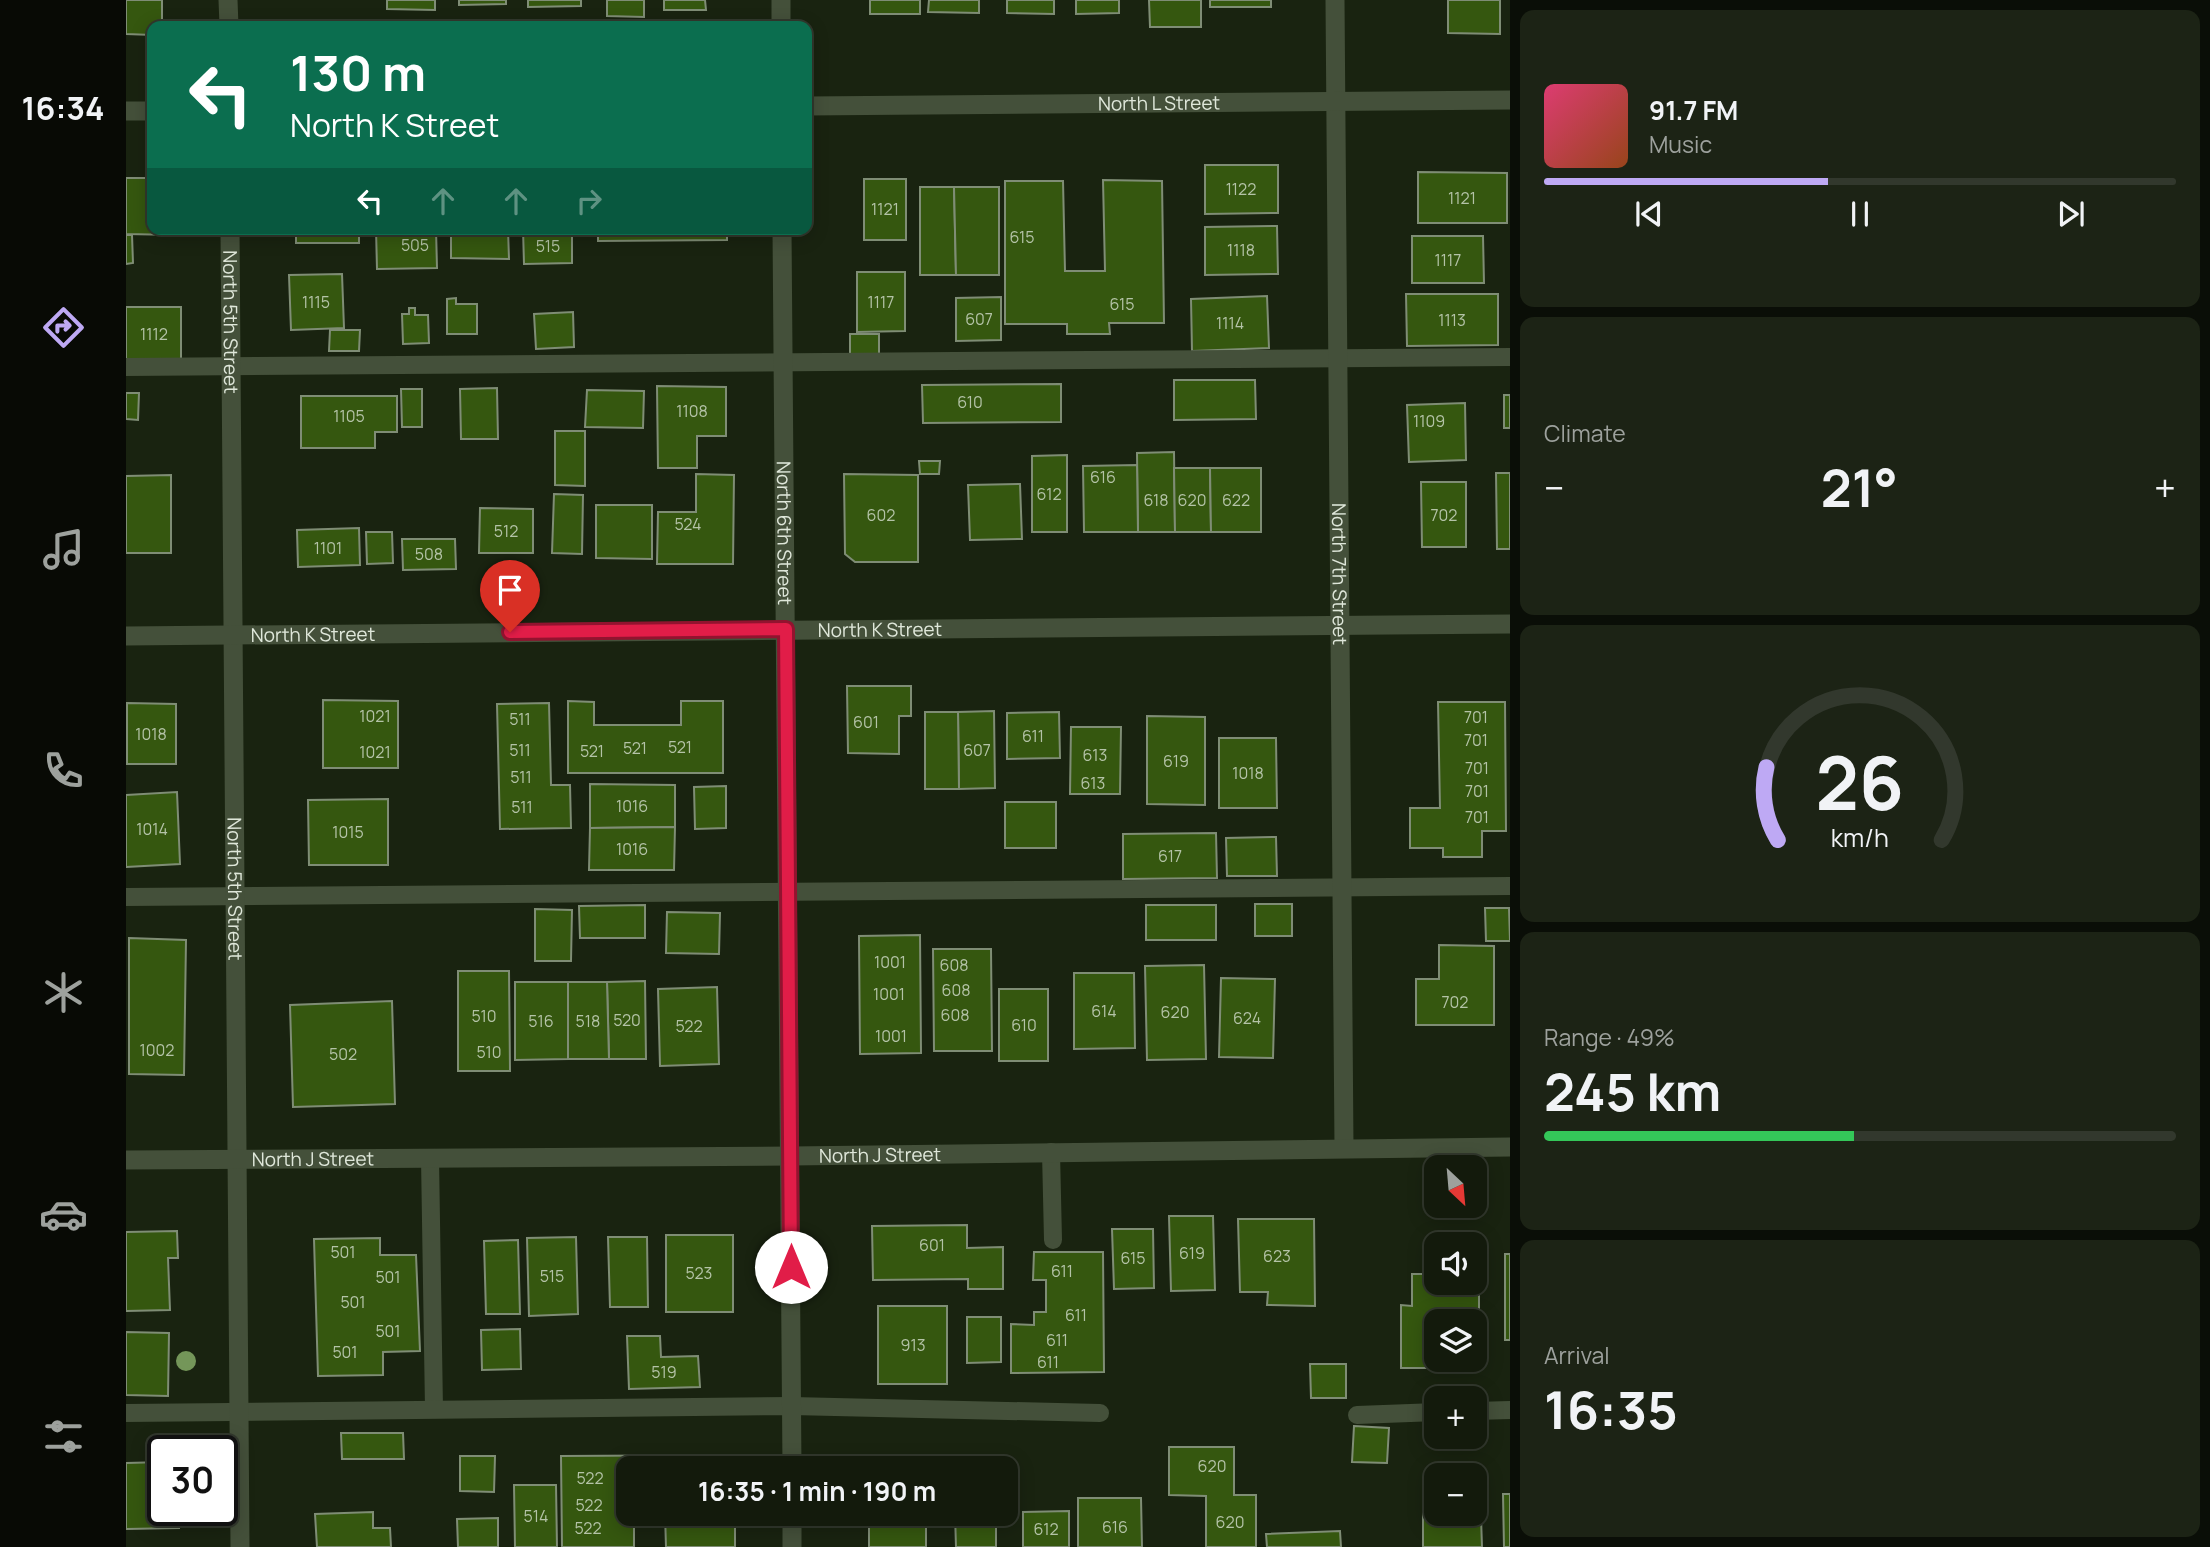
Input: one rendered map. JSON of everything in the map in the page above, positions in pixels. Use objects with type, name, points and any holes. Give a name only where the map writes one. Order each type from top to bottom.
[{"type":"street","points":[[228,0],[229,21]]},
{"type":"street","points":[[781,0],[781,21]]},
{"type":"street","name":"North 7th Street","points":[[1335,0],[1344,1148]]},
{"type":"street","name":"North L Street","points":[[812,106],[1510,100]]},
{"type":"street","points":[[126,111],[147,111]]},
{"type":"street","name":"North 5th Street","points":[[230,235],[240,1547]]},
{"type":"street","name":"North 6th Street","points":[[782,235],[792,1456]]},
{"type":"street","name":"North K Street","points":[[126,636],[1510,624]]},
{"type":"street","name":"North J Street","points":[[126,1160],[791,1156],[1510,1147]]},
{"type":"street","points":[[792,1526],[792,1547]]},
{"type":"lane","points":[[126,367],[1510,357]]},
{"type":"lane","points":[[126,897],[1510,886]]},
{"type":"lane","points":[[1051,1152],[1053,1240]]},
{"type":"lane","points":[[430,1158],[434,1409]]},
{"type":"lane","points":[[126,1412],[792,1406],[1100,1413]]},
{"type":"lane","points":[[1487,1411],[1510,1410]]},
{"type":"lane","points":[[1357,1415],[1424,1412]]},
{"type":"building","points":[[126,0],[162,0],[162,21],[147,21],[147,35],[126,34]]},
{"type":"building","points":[[387,0],[435,0],[435,10],[387,9]]},
{"type":"building","points":[[459,0],[506,0],[506,4],[459,5]]},
{"type":"building","points":[[528,0],[581,0],[581,6],[528,7]]},
{"type":"building","points":[[607,0],[644,0],[644,17],[607,16]]},
{"type":"building","points":[[664,0],[705,0],[706,10],[664,10]]},
{"type":"building","points":[[870,0],[920,0],[920,14],[870,14]]},
{"type":"building","points":[[929,0],[979,0],[979,13],[928,12]]},
{"type":"building","points":[[1007,0],[1054,0],[1054,14],[1007,13]]},
{"type":"building","points":[[1076,0],[1119,0],[1119,13],[1076,14]]},
{"type":"building","points":[[1149,0],[1201,0],[1201,27],[1150,27]]},
{"type":"building","points":[[1210,0],[1271,0],[1271,7],[1210,7]]},
{"type":"building","points":[[1448,0],[1500,0],[1500,34],[1448,33]]},
{"type":"building","points":[[1205,165],[1278,165],[1278,213],[1205,214]]},
{"type":"building","points":[[1418,172],[1507,173],[1507,223],[1418,223]]},
{"type":"building","points":[[126,178],[147,178],[147,234],[126,234]]},
{"type":"building","points":[[864,179],[906,179],[906,240],[864,240]]},
{"type":"building","points":[[1103,180],[1162,181],[1164,323],[1109,323],[1110,334],[1067,334],[1067,324],[1005,324],[1005,181],[1063,181],[1065,271],[1105,271]]},
{"type":"building","points":[[920,187],[954,187],[956,275],[920,275]]},
{"type":"building","points":[[954,187],[999,187],[999,275],[956,275]]},
{"type":"building","points":[[1277,226],[1278,274],[1205,275],[1205,227]]},
{"type":"building","points":[[126,235],[132,235],[133,263],[126,264]]},
{"type":"building","points":[[296,235],[359,235],[359,243],[296,243]]},
{"type":"building","points":[[376,235],[436,235],[437,268],[377,269]]},
{"type":"building","points":[[451,235],[508,235],[509,259],[451,258]]},
{"type":"building","points":[[523,235],[572,235],[572,263],[524,264]]},
{"type":"building","points":[[598,235],[727,235],[727,240],[598,241]]},
{"type":"building","points":[[1412,236],[1483,236],[1484,283],[1412,283]]},
{"type":"building","points":[[857,272],[905,272],[905,331],[857,332]]},
{"type":"building","points":[[342,274],[344,328],[291,330],[289,275]]},
{"type":"building","points":[[1406,294],[1498,294],[1498,345],[1407,346]]},
{"type":"building","points":[[1267,296],[1269,348],[1192,351],[1191,299]]},
{"type":"building","points":[[1001,297],[1001,340],[956,341],[956,298]]},
{"type":"building","points":[[456,298],[456,304],[477,304],[477,334],[447,334],[447,299]]},
{"type":"building","points":[[126,307],[181,307],[181,362],[126,361]]},
{"type":"building","points":[[409,308],[415,308],[415,315],[428,315],[429,343],[403,344],[402,314],[409,314]]},
{"type":"building","points":[[573,312],[574,347],[536,349],[534,314]]},
{"type":"building","points":[[330,330],[360,330],[359,351],[329,351]]},
{"type":"building","points":[[850,334],[879,334],[879,356],[850,356]]},
{"type":"building","points":[[1174,380],[1255,380],[1256,419],[1174,420]]},
{"type":"building","points":[[1061,384],[1061,422],[923,423],[922,385]]},
{"type":"building","points":[[657,386],[726,387],[726,436],[697,436],[697,468],[658,468]]},
{"type":"building","points":[[497,388],[498,439],[461,439],[460,389]]},
{"type":"building","points":[[401,389],[422,389],[422,427],[402,427]]},
{"type":"building","points":[[587,390],[644,391],[643,428],[585,427]]},
{"type":"building","points":[[126,393],[139,393],[138,420],[126,419]]},
{"type":"building","points":[[1504,395],[1510,395],[1510,428],[1504,428]]},
{"type":"building","points":[[301,396],[397,396],[397,432],[375,432],[375,448],[301,448]]},
{"type":"building","points":[[1465,403],[1466,460],[1409,462],[1407,405]]},
{"type":"building","points":[[555,431],[585,431],[585,486],[555,485]]},
{"type":"building","points":[[1174,452],[1175,532],[1138,532],[1137,453]]},
{"type":"building","points":[[1067,455],[1067,532],[1032,532],[1032,456]]},
{"type":"building","points":[[919,461],[940,461],[939,474],[920,474]]},
{"type":"building","points":[[1137,465],[1138,532],[1084,532],[1083,466]]},
{"type":"building","points":[[1174,468],[1210,468],[1211,532],[1175,532]]},
{"type":"building","points":[[1210,468],[1261,468],[1261,532],[1211,532]]},
{"type":"building","points":[[1496,473],[1510,473],[1510,549],[1497,549]]},
{"type":"building","points":[[696,474],[734,475],[733,564],[657,564],[658,512],[696,512]]},
{"type":"building","points":[[844,474],[918,475],[918,562],[855,562],[845,554]]},
{"type":"building","points":[[171,475],[171,553],[126,553],[126,476]]},
{"type":"building","points":[[1421,482],[1466,482],[1466,547],[1422,547]]},
{"type":"building","points":[[1020,484],[1022,539],[970,540],[968,485]]},
{"type":"building","points":[[554,494],[583,495],[582,554],[552,553]]},
{"type":"building","points":[[596,505],[652,505],[652,559],[596,558]]},
{"type":"building","points":[[480,508],[533,509],[533,553],[479,553]]},
{"type":"building","points":[[359,528],[360,565],[298,567],[297,530]]},
{"type":"building","points":[[366,532],[392,532],[393,563],[367,564]]},
{"type":"building","points":[[402,539],[455,539],[456,569],[403,570]]},
{"type":"building","points":[[847,686],[911,686],[911,716],[899,716],[899,754],[848,753]]},
{"type":"building","points":[[323,700],[398,701],[398,768],[323,768]]},
{"type":"building","points":[[568,701],[594,702],[594,725],[681,725],[681,701],[723,701],[723,773],[568,773]]},
{"type":"building","points":[[1438,702],[1505,702],[1506,831],[1482,831],[1482,857],[1443,857],[1443,848],[1410,848],[1410,808],[1440,808]]},
{"type":"building","points":[[127,703],[176,704],[176,764],[127,764]]},
{"type":"building","points":[[549,703],[551,785],[570,785],[571,828],[500,829],[497,704]]},
{"type":"building","points":[[994,711],[995,788],[959,789],[958,712]]},
{"type":"building","points":[[925,712],[958,712],[959,789],[925,789]]},
{"type":"building","points":[[1059,712],[1060,758],[1007,759],[1007,713]]},
{"type":"building","points":[[1147,716],[1205,717],[1205,805],[1147,804]]},
{"type":"building","points":[[1071,727],[1121,727],[1120,794],[1070,794]]},
{"type":"building","points":[[1219,738],[1276,738],[1277,808],[1219,808]]},
{"type":"building","points":[[590,784],[675,785],[675,827],[590,828]]},
{"type":"building","points":[[726,786],[726,828],[695,829],[694,787]]},
{"type":"building","points":[[177,792],[180,864],[126,867],[126,795]]},
{"type":"building","points":[[388,799],[388,865],[309,865],[308,800]]},
{"type":"building","points":[[1005,802],[1056,802],[1056,848],[1005,848]]},
{"type":"building","points":[[675,827],[674,870],[589,870],[590,828]]},
{"type":"building","points":[[1216,833],[1217,878],[1123,879],[1123,834]]},
{"type":"building","points":[[1276,837],[1277,876],[1227,876],[1226,838]]},
{"type":"building","points":[[1255,904],[1292,904],[1292,936],[1255,936]]},
{"type":"building","points":[[645,905],[645,938],[580,938],[579,906]]},
{"type":"building","points":[[1146,905],[1216,905],[1216,940],[1146,940]]},
{"type":"building","points":[[1485,908],[1509,908],[1510,941],[1486,941]]},
{"type":"building","points":[[535,909],[572,910],[571,961],[535,961]]},
{"type":"building","points":[[667,912],[720,913],[719,954],[666,953]]},
{"type":"building","points":[[920,935],[921,1053],[860,1054],[859,936]]},
{"type":"building","points":[[129,938],[186,940],[184,1075],[129,1074]]},
{"type":"building","points":[[1439,945],[1494,946],[1494,1025],[1416,1025],[1416,979],[1439,979]]},
{"type":"building","points":[[933,949],[991,949],[992,1051],[934,1051]]},
{"type":"building","points":[[1204,965],[1206,1059],[1147,1060],[1145,966]]},
{"type":"building","points":[[458,971],[509,971],[510,1071],[458,1071]]},
{"type":"building","points":[[1074,973],[1134,973],[1135,1048],[1074,1049]]},
{"type":"building","points":[[1221,978],[1275,979],[1273,1058],[1219,1057]]},
{"type":"building","points":[[645,981],[646,1059],[609,1059],[607,982]]},
{"type":"building","points":[[515,982],[568,982],[568,1059],[515,1060]]},
{"type":"building","points":[[568,982],[607,982],[609,1059],[568,1059]]},
{"type":"building","points":[[717,987],[719,1064],[660,1066],[658,989]]},
{"type":"building","points":[[999,989],[1048,989],[1048,1061],[999,1061]]},
{"type":"building","points":[[392,1001],[395,1104],[293,1107],[290,1005]]},
{"type":"building","points":[[1169,1216],[1213,1216],[1215,1290],[1171,1291]]},
{"type":"building","points":[[1238,1219],[1314,1219],[1315,1306],[1267,1305],[1268,1292],[1240,1292]]},
{"type":"building","points":[[967,1225],[967,1248],[1003,1247],[1003,1289],[968,1289],[968,1279],[873,1280],[872,1226]]},
{"type":"building","points":[[1112,1229],[1153,1229],[1154,1288],[1114,1289]]},
{"type":"building","points":[[177,1231],[178,1258],[168,1258],[170,1310],[126,1311],[126,1232]]},
{"type":"building","points":[[666,1235],[733,1235],[733,1312],[666,1312]]},
{"type":"building","points":[[576,1237],[578,1314],[529,1316],[527,1238]]},
{"type":"building","points":[[608,1237],[647,1237],[648,1307],[610,1307]]},
{"type":"building","points":[[380,1238],[380,1255],[416,1255],[420,1351],[383,1352],[383,1375],[318,1376],[314,1239]]},
{"type":"building","points":[[518,1240],[520,1314],[486,1314],[484,1241]]},
{"type":"building","points":[[1034,1252],[1103,1252],[1104,1372],[1011,1373],[1011,1324],[1034,1325],[1034,1312],[1046,1312],[1046,1280],[1033,1280]]},
{"type":"building","points":[[1505,1254],[1510,1254],[1510,1340],[1505,1340]]},
{"type":"building","points":[[1412,1274],[1424,1274],[1424,1295],[1479,1295],[1479,1309],[1424,1309],[1424,1368],[1401,1368],[1401,1305],[1412,1306]]},
{"type":"building","points":[[878,1306],[947,1306],[947,1384],[878,1384]]},
{"type":"building","points":[[967,1317],[1001,1317],[1001,1362],[967,1363]]},
{"type":"building","points":[[520,1329],[521,1369],[482,1370],[481,1330]]},
{"type":"building","points":[[126,1332],[169,1333],[168,1396],[126,1395]]},
{"type":"building","points":[[627,1336],[660,1336],[661,1357],[698,1356],[700,1387],[629,1389]]},
{"type":"building","points":[[1310,1364],[1346,1364],[1346,1398],[1311,1398]]},
{"type":"building","points":[[1354,1426],[1389,1428],[1387,1463],[1352,1462]]},
{"type":"building","points":[[341,1433],[403,1433],[404,1459],[342,1459]]},
{"type":"building","points":[[1169,1447],[1234,1447],[1234,1495],[1256,1495],[1256,1547],[1206,1547],[1206,1496],[1169,1495]]},
{"type":"building","points":[[735,1455],[616,1456],[616,1526],[634,1526],[634,1547],[562,1547],[561,1456]]},
{"type":"building","points":[[460,1456],[495,1456],[494,1492],[460,1491]]},
{"type":"building","points":[[147,1462],[147,1526],[179,1528],[126,1529],[126,1463]]},
{"type":"building","points":[[514,1485],[556,1485],[557,1547],[515,1547]]},
{"type":"building","points":[[1423,1488],[1424,1526],[1481,1526],[1482,1547],[1423,1547]]},
{"type":"building","points":[[1503,1494],[1510,1494],[1510,1547],[1504,1547]]},
{"type":"building","points":[[1078,1498],[1141,1498],[1142,1547],[1078,1547]]},
{"type":"building","points":[[1069,1511],[1069,1547],[1023,1547],[1023,1512]]},
{"type":"building","points":[[373,1512],[373,1528],[390,1528],[391,1547],[317,1547],[315,1514]]},
{"type":"building","points":[[498,1518],[498,1547],[458,1547],[457,1519]]},
{"type":"building","points":[[665,1526],[735,1526],[735,1547],[666,1547]]},
{"type":"building","points":[[869,1526],[926,1526],[926,1547],[869,1547]]},
{"type":"building","points":[[955,1526],[996,1526],[996,1547],[956,1547]]},
{"type":"building","points":[[1340,1531],[1341,1547],[1267,1547],[1266,1534]]},
{"type":"route","points":[[510,632],[786,629],[791,1267]]}]
